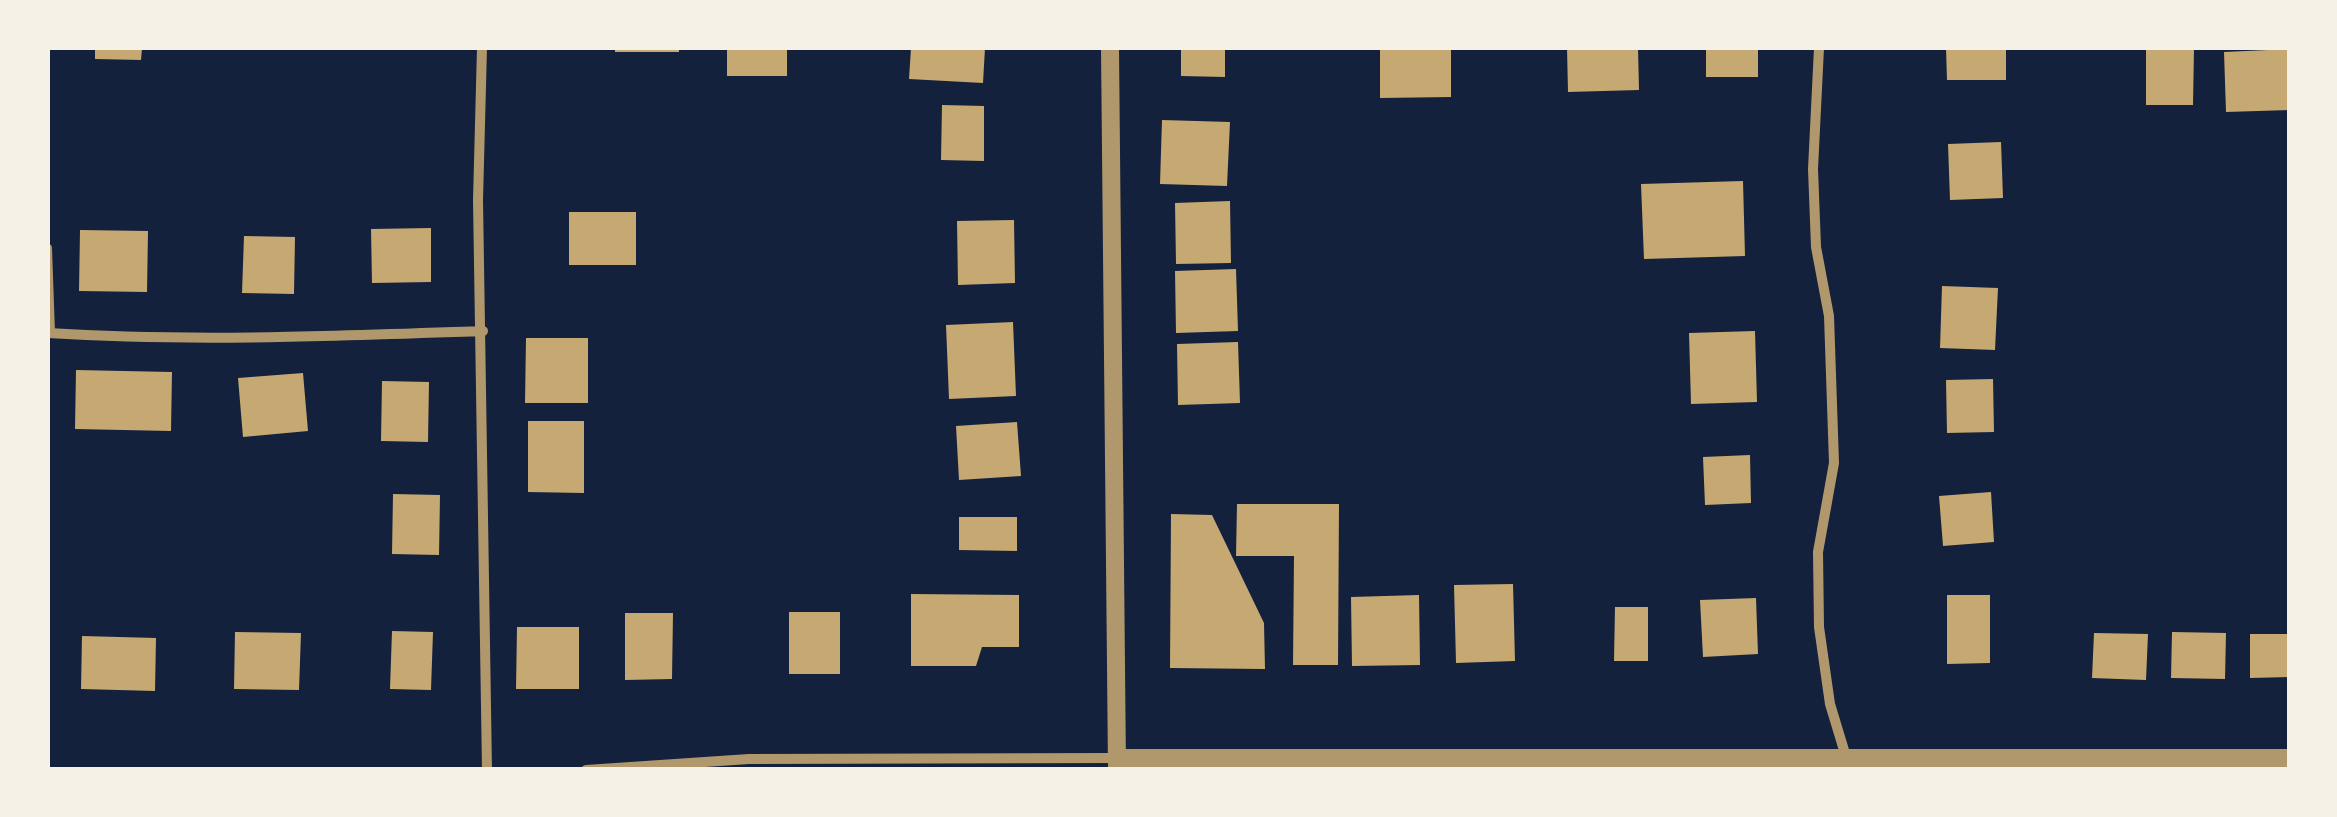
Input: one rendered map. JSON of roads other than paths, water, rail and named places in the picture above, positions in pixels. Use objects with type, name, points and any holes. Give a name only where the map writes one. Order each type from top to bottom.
[{"type":"street","points":[[482,48],[478,200],[487,770]]},
{"type":"street","points":[[1110,48],[1117,764]]},
{"type":"street","points":[[1818,48],[1813,169],[1816,247],[1828,316],[1834,463],[1818,552],[1819,627],[1830,704],[1850,764]]},
{"type":"street","points":[[49,333],[167,340],[483,331]]},
{"type":"street","points":[[586,770],[749,759],[1117,764],[1850,764],[2290,758]]},
{"type":"lane","points":[[48,248],[49,333]]}]
